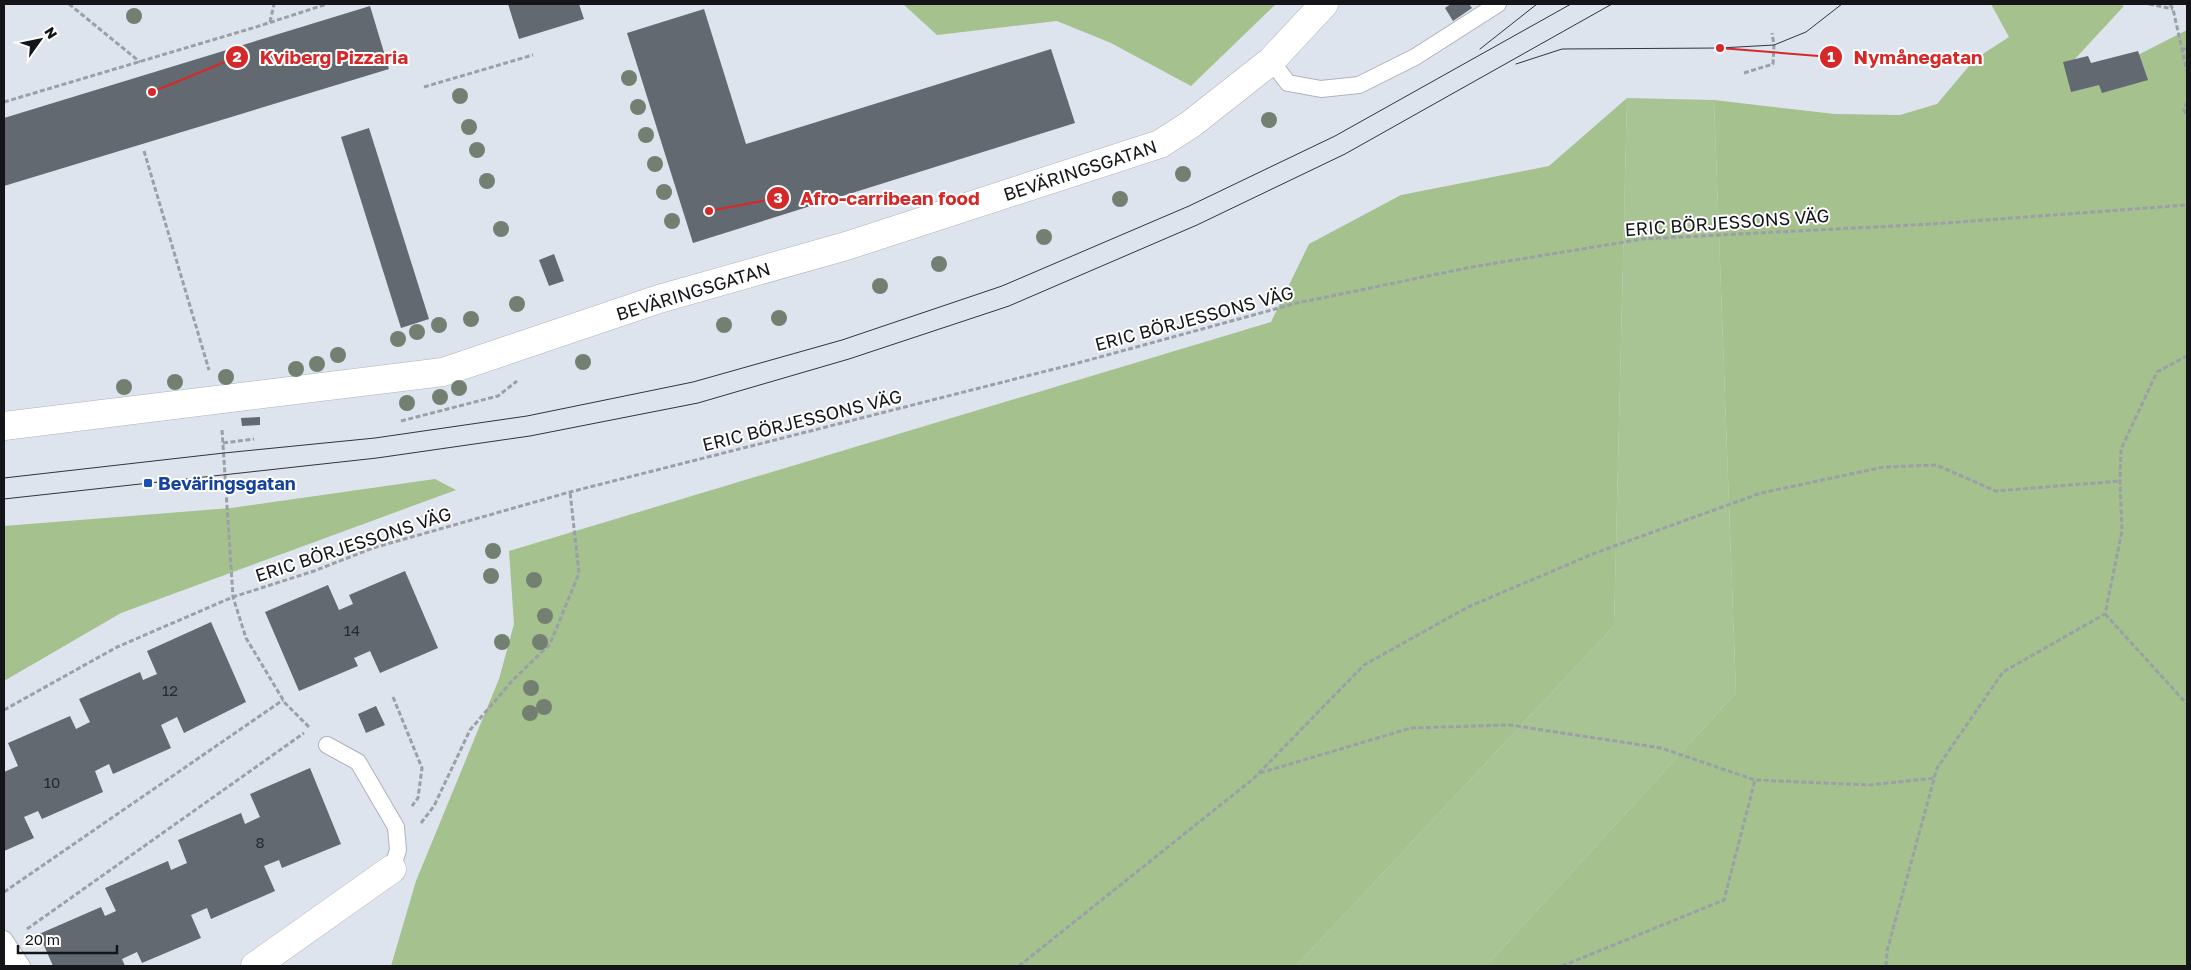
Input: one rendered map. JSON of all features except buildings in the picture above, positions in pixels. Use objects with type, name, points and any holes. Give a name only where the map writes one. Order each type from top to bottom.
[{"type":"street","name":"BEVÄRINGSGATAN","points":[[4,426],[444,372],[659,299],[846,246],[1160,144],[1191,124],[1271,60],[1324,4]]},
{"type":"street","points":[[255,966],[394,859]]},
{"type":"lane","points":[[1271,60],[1288,83],[1321,89],[1359,85],[1415,57],[1498,4]]},
{"type":"lane","points":[[327,745],[358,762],[396,827],[394,859]]},
{"type":"lane","points":[[5,941],[14,963]]},
{"type":"path","points":[[69,4],[140,62]]},
{"type":"path","points":[[270,22],[274,4]]},
{"type":"path","points":[[4,102],[327,4]]},
{"type":"path","points":[[2149,4],[2174,9]]},
{"type":"path","points":[[2170,4],[2174,9],[2187,72]]},
{"type":"path","points":[[1744,73],[1773,64],[1774,45],[1772,33]]},
{"type":"path","points":[[2182,49],[2187,49]]},
{"type":"path","points":[[424,87],[533,55]]},
{"type":"path","points":[[2187,102],[2184,110],[2187,116]]},
{"type":"path","name":"ERIC BÖRJESSONS VÄG","points":[[4,710],[117,646],[233,597],[314,571],[373,548],[570,492],[1068,365],[1297,303],[1472,267],[1644,238],[1932,224],[2187,205]]},
{"type":"path","points":[[1886,966],[1887,951],[1937,768],[2003,672],[2104,614],[2122,531],[2121,449],[2157,372],[2187,356]]},
{"type":"path","points":[[223,443],[254,439]]},
{"type":"path","points":[[1019,966],[1260,773],[1364,665],[1468,607],[1595,553],[1761,493],[1884,467],[1936,465],[1996,490],[2120,481]]},
{"type":"path","points":[[181,485],[226,481]]},
{"type":"path","points":[[394,859],[434,806],[470,730],[513,680],[550,644],[579,573],[570,492]]},
{"type":"path","points":[[233,597],[246,638],[283,700],[327,745]]},
{"type":"path","points":[[2104,614],[2187,704]]},
{"type":"path","points":[[393,697],[422,768],[418,798],[396,827]]},
{"type":"path","points":[[4,892],[283,700]]},
{"type":"path","points":[[1260,773],[1411,728],[1510,725],[1662,748],[1756,780],[1870,785],[1935,778]]},
{"type":"path","points":[[5,941],[310,728]]},
{"type":"path","points":[[1562,966],[1724,900],[1756,780]]},
{"type":"green space","points":[[903,4],[1276,4],[1191,86],[1111,43],[1057,21],[937,35]]},
{"type":"green space","points":[[1991,4],[2118,4],[2124,6],[2074,60],[2083,83],[2187,30],[2187,966],[1486,966],[1736,693],[1714,100],[1835,114],[1900,115],[1937,104],[1975,59],[2009,37]]},
{"type":"green space","points":[[1627,98],[1714,100],[1736,693],[1486,966],[1296,966],[1614,626]]},
{"type":"green space","points":[[1627,98],[1614,626],[1296,966],[391,966],[416,881],[499,679],[514,624],[509,551],[1271,322],[1309,244],[1401,195],[1549,166]]},
{"type":"green space","points":[[435,479],[456,490],[121,613],[4,681],[4,526],[231,508]]},
{"type":"tram line","points":[[1480,49],[1537,4]]},
{"type":"tram line","points":[[4,478],[375,438],[527,416],[693,382],[842,340],[1002,286],[1189,206],[1335,136],[1571,4]]},
{"type":"tram line","points":[[4,499],[377,458],[530,436],[698,403],[849,359],[1009,306],[1197,225],[1345,154],[1612,4]]},
{"type":"tram line","points":[[1516,64],[1562,49],[1720,48],[1774,45],[1806,32],[1842,4]]},
{"type":"place","name":"Nymånegatan","points":[[1720,48]]},
{"type":"place","name":"Kviberg Pizzaria","points":[[152,92]]},
{"type":"place","name":"Afro-carribean food","points":[[709,211]]},
{"type":"place","name":"Beväringsgatan","points":[[148,483]]}]
